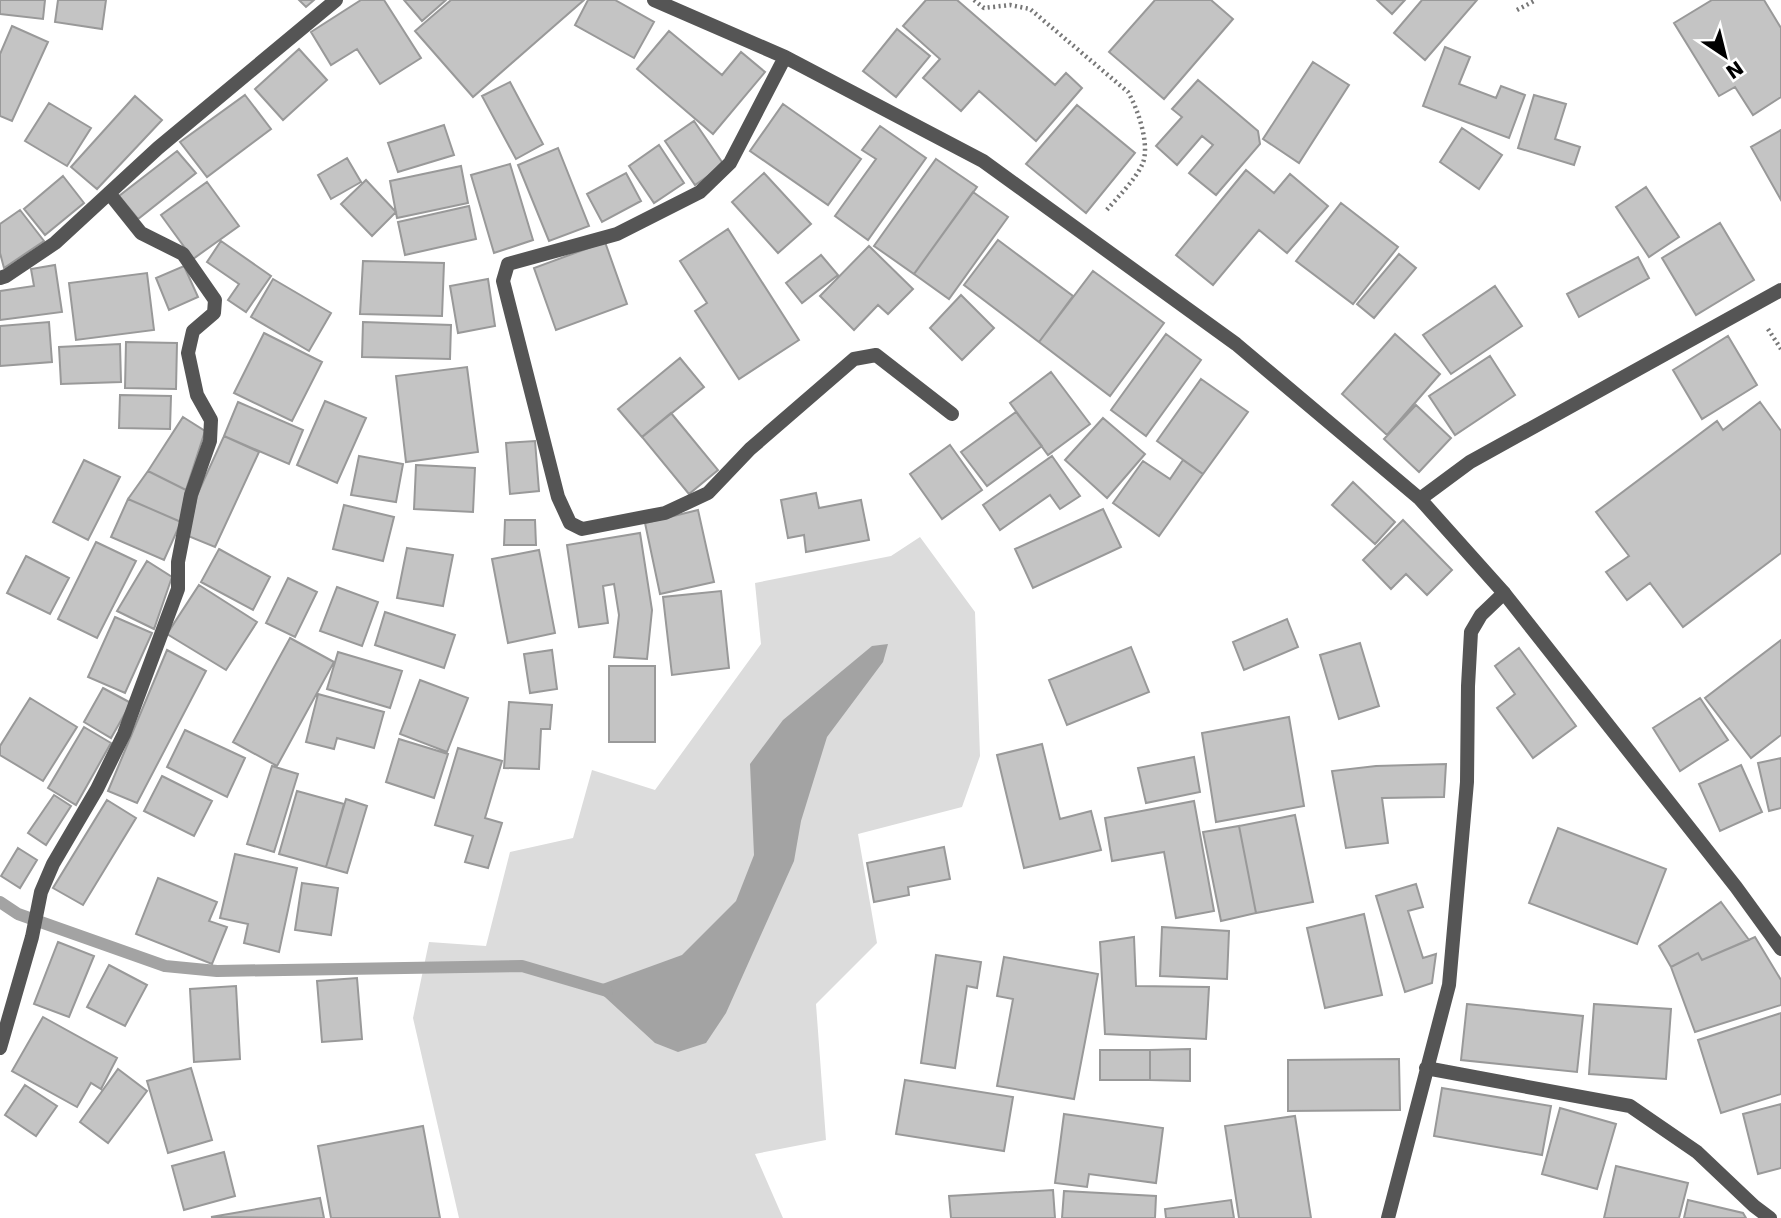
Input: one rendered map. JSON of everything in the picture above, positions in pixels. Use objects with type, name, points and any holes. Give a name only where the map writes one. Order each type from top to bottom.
[{"type":"street","points":[[0,278],[55,243],[158,148],[336,0]]},
{"type":"street","points":[[654,0],[785,57],[983,161],[1236,344],[1420,499],[1504,593],[1736,887],[1781,949]]},
{"type":"street","points":[[785,57],[730,163],[700,192],[617,234],[508,264],[503,281],[558,497],[570,523],[582,528],[665,513],[708,493],[750,449],[854,359],[876,355],[952,414]]},
{"type":"street","points":[[0,1048],[32,937],[41,892],[53,864],[97,789],[124,734],[178,589],[178,562],[191,495],[210,441],[211,419],[197,395],[188,353],[193,331],[214,313],[215,300],[183,254],[141,233],[110,193]]},
{"type":"street","points":[[1420,499],[1470,462],[1781,290]]},
{"type":"street","points":[[1388,1218],[1449,985],[1467,782],[1471,632],[1481,615],[1504,593]]},
{"type":"street","points":[[1426,1068],[1630,1106],[1696,1152],[1770,1218]]},
{"type":"path","points":[[974,0],[984,8],[1010,5],[1030,9],[1128,92],[1138,110],[1144,137],[1143,164],[1086,236]]},
{"type":"path","points":[[1517,10],[1536,0]]},
{"type":"shaded area","points":[[920,537],[975,612],[980,756],[962,807],[858,834],[877,943],[816,1004],[826,1140],[755,1154],[783,1218],[459,1218],[413,1018],[429,942],[486,946],[510,852],[573,838],[592,770],[655,790],[761,644],[755,583],[891,556]]},
{"type":"shaded area","points":[[888,644],[883,662],[827,737],[801,821],[794,861],[726,1013],[706,1043],[678,1052],[655,1043],[594,987],[682,955],[736,901],[754,855],[750,764],[783,720],[872,646]]},
{"type":"building","points":[[0,0],[45,0],[43,19],[0,14]]},
{"type":"building","points":[[58,0],[106,0],[102,29],[55,22]]},
{"type":"building","points":[[299,0],[314,0],[306,7]]},
{"type":"building","points":[[361,0],[384,0],[421,58],[380,84],[357,49],[331,65],[311,32]]},
{"type":"building","points":[[404,0],[446,0],[422,21]]},
{"type":"building","points":[[451,0],[584,0],[473,97],[415,31]]},
{"type":"building","points":[[588,0],[615,0],[654,22],[634,58],[575,25]]},
{"type":"building","points":[[926,0],[957,0],[1055,85],[1066,73],[1082,88],[1036,141],[979,91],[961,111],[923,78],[940,59],[903,26]]},
{"type":"building","points":[[1155,0],[1211,0],[1233,19],[1164,99],[1109,52]]},
{"type":"building","points":[[1377,0],[1405,0],[1392,14]]},
{"type":"building","points":[[1422,0],[1477,0],[1425,60],[1394,33]]},
{"type":"building","points":[[1712,0],[1764,0],[1781,28],[1781,97],[1753,115],[1735,87],[1719,96],[1674,23]]},
{"type":"building","points":[[12,26],[48,42],[12,121],[0,116],[0,54]]},
{"type":"building","points":[[897,29],[930,56],[896,97],[863,71]]},
{"type":"building","points":[[669,31],[722,75],[741,52],[765,72],[713,134],[637,69]]},
{"type":"building","points":[[1445,47],[1470,57],[1459,84],[1496,98],[1501,86],[1525,95],[1509,138],[1423,106]]},
{"type":"building","points":[[299,49],[327,80],[283,120],[255,89]]},
{"type":"building","points":[[1313,62],[1349,85],[1299,163],[1263,139]]},
{"type":"building","points":[[1198,80],[1258,131],[1260,144],[1216,195],[1189,173],[1213,145],[1202,136],[1177,165],[1156,146],[1182,117],[1172,109]]},
{"type":"building","points":[[510,82],[543,144],[516,159],[482,96]]},
{"type":"building","points":[[245,95],[271,129],[207,177],[180,142]]},
{"type":"building","points":[[1534,95],[1566,104],[1555,139],[1580,147],[1574,165],[1518,148]]},
{"type":"building","points":[[135,96],[162,120],[97,189],[71,167]]},
{"type":"building","points":[[49,103],[91,128],[67,166],[25,141]]},
{"type":"building","points":[[783,104],[861,159],[828,205],[750,151]]},
{"type":"building","points":[[1077,105],[1135,153],[1086,213],[1026,164]]},
{"type":"building","points":[[694,121],[724,165],[695,185],[665,141]]},
{"type":"building","points":[[444,125],[454,155],[398,172],[388,143]]},
{"type":"building","points":[[880,126],[926,158],[868,240],[835,216],[876,159],[862,150]]},
{"type":"building","points":[[1462,128],[1502,155],[1479,189],[1440,162]]},
{"type":"building","points":[[1781,130],[1781,200],[1751,147]]},
{"type":"building","points":[[659,145],[684,183],[654,203],[629,166]]},
{"type":"building","points":[[558,148],[589,226],[549,241],[518,165]]},
{"type":"building","points":[[177,151],[196,173],[138,219],[119,196]]},
{"type":"building","points":[[347,158],[361,182],[331,199],[318,175]]},
{"type":"building","points":[[936,159],[977,187],[914,274],[874,246]]},
{"type":"building","points":[[510,164],[533,240],[494,253],[471,175]]},
{"type":"building","points":[[461,166],[468,203],[397,218],[390,181]]},
{"type":"building","points":[[1246,170],[1274,193],[1290,174],[1328,206],[1287,253],[1259,230],[1213,285],[1176,255]]},
{"type":"building","points":[[626,173],[641,201],[602,222],[587,194]]},
{"type":"building","points":[[764,173],[811,224],[778,253],[732,202]]},
{"type":"building","points":[[63,176],[84,203],[45,235],[24,209]]},
{"type":"building","points":[[366,180],[396,212],[372,236],[341,204]]},
{"type":"building","points":[[207,182],[239,226],[193,259],[161,215]]},
{"type":"building","points":[[1646,187],[1679,237],[1649,257],[1616,207]]},
{"type":"building","points":[[973,192],[1008,217],[949,299],[914,274]]},
{"type":"building","points":[[1341,203],[1398,247],[1353,304],[1296,261]]},
{"type":"building","points":[[469,206],[476,239],[405,255],[398,222]]},
{"type":"building","points":[[20,210],[44,241],[4,268],[0,253],[0,224]]},
{"type":"building","points":[[1720,223],[1754,280],[1696,315],[1662,258]]},
{"type":"building","points":[[728,229],[799,340],[739,379],[695,311],[707,303],[680,261]]},
{"type":"building","points":[[998,240],[1073,296],[1039,342],[964,285]]},
{"type":"building","points":[[221,241],[271,276],[246,312],[228,300],[239,284],[207,262]]},
{"type":"building","points":[[605,242],[627,304],[556,330],[534,268]]},
{"type":"building","points":[[869,246],[913,289],[888,314],[878,305],[854,330],[820,296]]},
{"type":"building","points":[[1399,254],[1416,268],[1374,318],[1357,304]]},
{"type":"building","points":[[821,255],[838,275],[802,303],[786,283]]},
{"type":"building","points":[[1638,257],[1649,278],[1579,317],[1567,294]]},
{"type":"building","points":[[363,261],[444,263],[442,316],[360,314]]},
{"type":"building","points":[[55,265],[62,312],[0,320],[0,291],[34,286],[31,269]]},
{"type":"building","points":[[184,266],[198,297],[169,310],[156,278]]},
{"type":"building","points":[[1093,271],[1164,323],[1110,396],[1039,342]]},
{"type":"building","points":[[147,273],[154,330],[76,340],[69,283]]},
{"type":"building","points":[[273,279],[331,313],[309,351],[251,317]]},
{"type":"building","points":[[488,279],[495,326],[458,333],[450,286]]},
{"type":"building","points":[[1495,286],[1522,326],[1451,374],[1423,335]]},
{"type":"building","points":[[961,295],[994,328],[962,360],[930,328]]},
{"type":"building","points":[[49,322],[52,362],[0,366],[0,326]]},
{"type":"building","points":[[363,322],[451,325],[450,359],[362,357]]},
{"type":"building","points":[[264,333],[322,362],[292,421],[234,393]]},
{"type":"building","points":[[1166,334],[1201,360],[1146,436],[1111,410]]},
{"type":"building","points":[[1395,334],[1440,374],[1387,435],[1342,394]]},
{"type":"building","points":[[1728,336],[1757,385],[1702,419],[1673,370]]},
{"type":"building","points":[[126,342],[177,343],[176,389],[125,388]]},
{"type":"building","points":[[120,344],[121,382],[61,384],[59,347]]},
{"type":"building","points":[[1490,356],[1515,395],[1455,435],[1429,396]]},
{"type":"building","points":[[680,358],[704,387],[642,437],[618,409]]},
{"type":"building","points":[[467,367],[478,452],[406,462],[396,376]]},
{"type":"building","points":[[1051,372],[1090,424],[1048,455],[1010,403]]},
{"type":"building","points":[[1201,379],[1248,412],[1203,474],[1157,441]]},
{"type":"building","points":[[120,395],[171,396],[170,429],[119,428]]},
{"type":"building","points":[[325,401],[366,418],[337,483],[297,465]]},
{"type":"building","points":[[238,402],[303,430],[289,464],[224,436]]},
{"type":"building","points":[[1760,402],[1781,431],[1781,553],[1683,627],[1650,583],[1627,600],[1606,572],[1629,556],[1596,512],[1717,421],[1723,430]]},
{"type":"building","points":[[1416,405],[1451,438],[1419,472],[1384,439]]},
{"type":"building","points":[[1016,412],[1042,446],[987,486],[961,452]]},
{"type":"building","points":[[671,413],[718,470],[689,494],[642,437]]},
{"type":"building","points":[[183,417],[205,431],[186,490],[148,471]]},
{"type":"building","points":[[1103,418],[1145,454],[1107,498],[1065,460]]},
{"type":"building","points":[[224,436],[259,452],[215,547],[188,536],[197,495]]},
{"type":"building","points":[[535,441],[539,491],[510,494],[506,443]]},
{"type":"building","points":[[950,445],[982,490],[942,519],[910,474]]},
{"type":"building","points":[[359,456],[403,464],[396,502],[351,495]]},
{"type":"building","points":[[1052,456],[1080,496],[1060,509],[1050,495],[1000,530],[983,505]]},
{"type":"building","points":[[84,460],[120,477],[88,540],[53,522]]},
{"type":"building","points":[[1183,460],[1203,474],[1159,536],[1113,503],[1143,461],[1170,479]]},
{"type":"building","points":[[416,465],[475,468],[473,512],[414,509]]},
{"type":"building","points":[[148,471],[186,490],[181,522],[128,499]]},
{"type":"building","points":[[1353,482],[1395,522],[1375,544],[1332,505]]},
{"type":"building","points":[[816,493],[819,508],[861,500],[869,540],[806,552],[804,535],[788,538],[781,500]]},
{"type":"building","points":[[128,499],[181,522],[164,560],[111,537]]},
{"type":"building","points":[[344,505],[394,517],[383,561],[333,549]]},
{"type":"building","points":[[1103,509],[1121,547],[1033,588],[1015,549]]},
{"type":"building","points":[[698,510],[714,582],[660,594],[645,523]]},
{"type":"building","points":[[505,520],[535,520],[536,545],[504,545]]},
{"type":"building","points":[[1403,520],[1452,570],[1427,595],[1406,574],[1391,589],[1363,560]]},
{"type":"building","points":[[640,533],[652,610],[647,659],[614,657],[619,615],[614,584],[603,586],[608,623],[579,627],[567,545]]},
{"type":"building","points":[[96,542],[136,561],[97,638],[58,619]]},
{"type":"building","points":[[407,548],[453,555],[443,606],[397,598]]},
{"type":"building","points":[[219,549],[270,577],[253,610],[201,582]]},
{"type":"building","points":[[539,550],[555,633],[508,643],[492,559]]},
{"type":"building","points":[[26,556],[69,578],[50,614],[7,593]]},
{"type":"building","points":[[147,561],[172,577],[154,629],[117,611]]},
{"type":"building","points":[[288,578],[317,592],[295,637],[266,623]]},
{"type":"building","points":[[199,585],[257,622],[226,670],[167,634]]},
{"type":"building","points":[[337,587],[378,602],[362,646],[320,631]]},
{"type":"building","points":[[721,591],[729,668],[672,675],[663,597]]},
{"type":"building","points":[[385,612],[455,635],[444,668],[375,645]]},
{"type":"building","points":[[115,617],[152,633],[125,693],[88,677]]},
{"type":"building","points":[[1287,619],[1298,647],[1244,670],[1233,642]]},
{"type":"building","points":[[290,638],[334,662],[277,766],[233,742]]},
{"type":"building","points":[[1781,640],[1781,735],[1751,758],[1705,698]]},
{"type":"building","points":[[1360,643],[1379,706],[1339,719],[1320,655]]},
{"type":"building","points":[[1131,647],[1149,692],[1067,725],[1049,680]]},
{"type":"building","points":[[1519,648],[1576,726],[1533,758],[1497,708],[1515,694],[1495,666]]},
{"type":"building","points":[[167,650],[206,671],[137,803],[108,791]]},
{"type":"building","points":[[552,650],[557,689],[530,693],[524,654]]},
{"type":"building","points":[[338,652],[402,671],[390,708],[327,689]]},
{"type":"building","points":[[609,666],[655,666],[655,742],[609,742]]},
{"type":"building","points":[[420,680],[468,698],[447,752],[400,734]]},
{"type":"building","points":[[103,688],[131,703],[111,738],[84,722]]},
{"type":"building","points":[[318,694],[384,712],[374,748],[337,738],[334,749],[306,742]]},
{"type":"building","points":[[30,698],[77,727],[43,781],[0,755],[0,746]]},
{"type":"building","points":[[1700,698],[1728,740],[1680,771],[1653,728]]},
{"type":"building","points":[[509,702],[552,705],[550,729],[541,729],[539,769],[504,768]]},
{"type":"building","points":[[1289,717],[1304,806],[1216,822],[1202,733]]},
{"type":"building","points":[[84,727],[111,743],[76,805],[48,788]]},
{"type":"building","points":[[185,730],[245,758],[227,797],[167,767]]},
{"type":"building","points":[[399,739],[448,754],[434,798],[386,782]]},
{"type":"building","points":[[1042,744],[1060,819],[1091,811],[1101,850],[1024,868],[997,755]]},
{"type":"building","points":[[458,748],[502,761],[485,818],[502,823],[488,868],[465,862],[473,836],[435,825]]},
{"type":"building","points":[[1194,757],[1200,792],[1146,803],[1138,768]]},
{"type":"building","points":[[1781,758],[1781,808],[1769,811],[1758,763]]},
{"type":"building","points":[[1446,764],[1444,797],[1382,798],[1388,843],[1346,848],[1332,771],[1376,766]]},
{"type":"building","points":[[1741,765],[1762,812],[1720,831],[1699,784]]},
{"type":"building","points":[[272,766],[298,774],[274,852],[247,844]]},
{"type":"building","points":[[162,776],[212,801],[194,836],[144,811]]},
{"type":"building","points":[[297,791],[344,804],[326,867],[279,854]]},
{"type":"building","points":[[54,795],[71,806],[46,845],[28,833]]},
{"type":"building","points":[[346,799],[367,806],[347,873],[326,867]]},
{"type":"building","points":[[107,800],[136,818],[83,905],[53,888]]},
{"type":"building","points":[[1194,801],[1214,911],[1176,918],[1164,852],[1112,861],[1105,818]]},
{"type":"building","points":[[1295,815],[1313,902],[1256,913],[1239,826]]},
{"type":"building","points":[[1239,826],[1256,913],[1221,921],[1203,832]]},
{"type":"building","points":[[1558,828],[1666,869],[1637,944],[1529,903]]},
{"type":"building","points":[[944,847],[950,879],[908,887],[909,895],[874,902],[867,863]]},
{"type":"building","points":[[18,848],[37,860],[20,888],[1,876]]},
{"type":"building","points":[[235,854],[297,868],[279,952],[244,943],[248,924],[220,918]]},
{"type":"building","points":[[158,878],[217,902],[209,921],[227,927],[212,964],[136,934]]},
{"type":"building","points":[[302,883],[338,888],[331,935],[295,930]]},
{"type":"building","points":[[1416,884],[1423,907],[1408,911],[1423,958],[1436,954],[1432,983],[1405,992],[1376,896]]},
{"type":"building","points":[[1721,902],[1749,940],[1702,960],[1698,953],[1671,967],[1659,946]]},
{"type":"building","points":[[1364,914],[1382,995],[1325,1008],[1307,928]]},
{"type":"building","points":[[1162,927],[1229,931],[1227,979],[1160,976]]},
{"type":"building","points":[[1134,937],[1136,986],[1209,987],[1206,1039],[1105,1034],[1100,942]]},
{"type":"building","points":[[1755,937],[1781,980],[1781,1005],[1695,1032],[1671,967],[1698,953],[1702,960]]},
{"type":"building","points":[[58,942],[94,956],[69,1017],[34,1004]]},
{"type":"building","points":[[936,955],[981,962],[977,988],[967,986],[955,1068],[921,1063]]},
{"type":"building","points":[[1004,957],[1098,974],[1074,1099],[997,1086],[1013,999],[997,996]]},
{"type":"building","points":[[109,965],[147,985],[125,1026],[87,1007]]},
{"type":"building","points":[[357,978],[362,1039],[322,1042],[317,981]]},
{"type":"building","points":[[236,986],[240,1059],[194,1062],[190,989]]},
{"type":"building","points":[[1467,1004],[1583,1016],[1577,1072],[1461,1060]]},
{"type":"building","points":[[1594,1004],[1671,1009],[1666,1079],[1589,1074]]},
{"type":"building","points":[[1781,1013],[1781,1094],[1721,1113],[1698,1040]]},
{"type":"building","points":[[43,1017],[117,1058],[101,1089],[91,1083],[77,1107],[12,1071]]},
{"type":"building","points":[[1190,1049],[1190,1081],[1150,1080],[1150,1050]]},
{"type":"building","points":[[1100,1050],[1150,1050],[1150,1080],[1100,1080]]},
{"type":"building","points":[[1399,1059],[1400,1110],[1288,1111],[1288,1060]]},
{"type":"building","points":[[191,1068],[212,1140],[168,1153],[147,1081]]},
{"type":"building","points":[[118,1069],[147,1091],[108,1143],[80,1122]]},
{"type":"building","points":[[905,1080],[1013,1097],[1004,1151],[896,1134]]},
{"type":"building","points":[[25,1085],[57,1106],[36,1136],[5,1115]]},
{"type":"building","points":[[1442,1088],[1551,1106],[1542,1155],[1434,1136]]},
{"type":"building","points":[[1781,1104],[1781,1168],[1758,1174],[1743,1114]]},
{"type":"building","points":[[1560,1108],[1616,1124],[1597,1189],[1542,1174]]},
{"type":"building","points":[[1064,1114],[1163,1128],[1156,1183],[1089,1174],[1087,1187],[1055,1183]]},
{"type":"building","points":[[1295,1116],[1311,1218],[1239,1218],[1225,1126]]},
{"type":"building","points":[[423,1126],[440,1218],[331,1218],[318,1146]]},
{"type":"building","points":[[224,1152],[235,1196],[184,1210],[172,1166]]},
{"type":"building","points":[[1616,1166],[1688,1183],[1679,1218],[1604,1218]]},
{"type":"building","points":[[1053,1190],[1055,1218],[951,1218],[949,1196]]},
{"type":"building","points":[[1064,1191],[1156,1196],[1155,1218],[1062,1218]]},
{"type":"building","points":[[320,1198],[324,1218],[211,1217]]},
{"type":"building","points":[[1231,1200],[1234,1218],[1166,1218],[1165,1209]]},
{"type":"building","points":[[1688,1200],[1743,1213],[1746,1218],[1684,1218]]},
{"type":"waterway","points":[[0,902],[18,914],[165,966],[217,971],[522,966],[607,991]]}]
